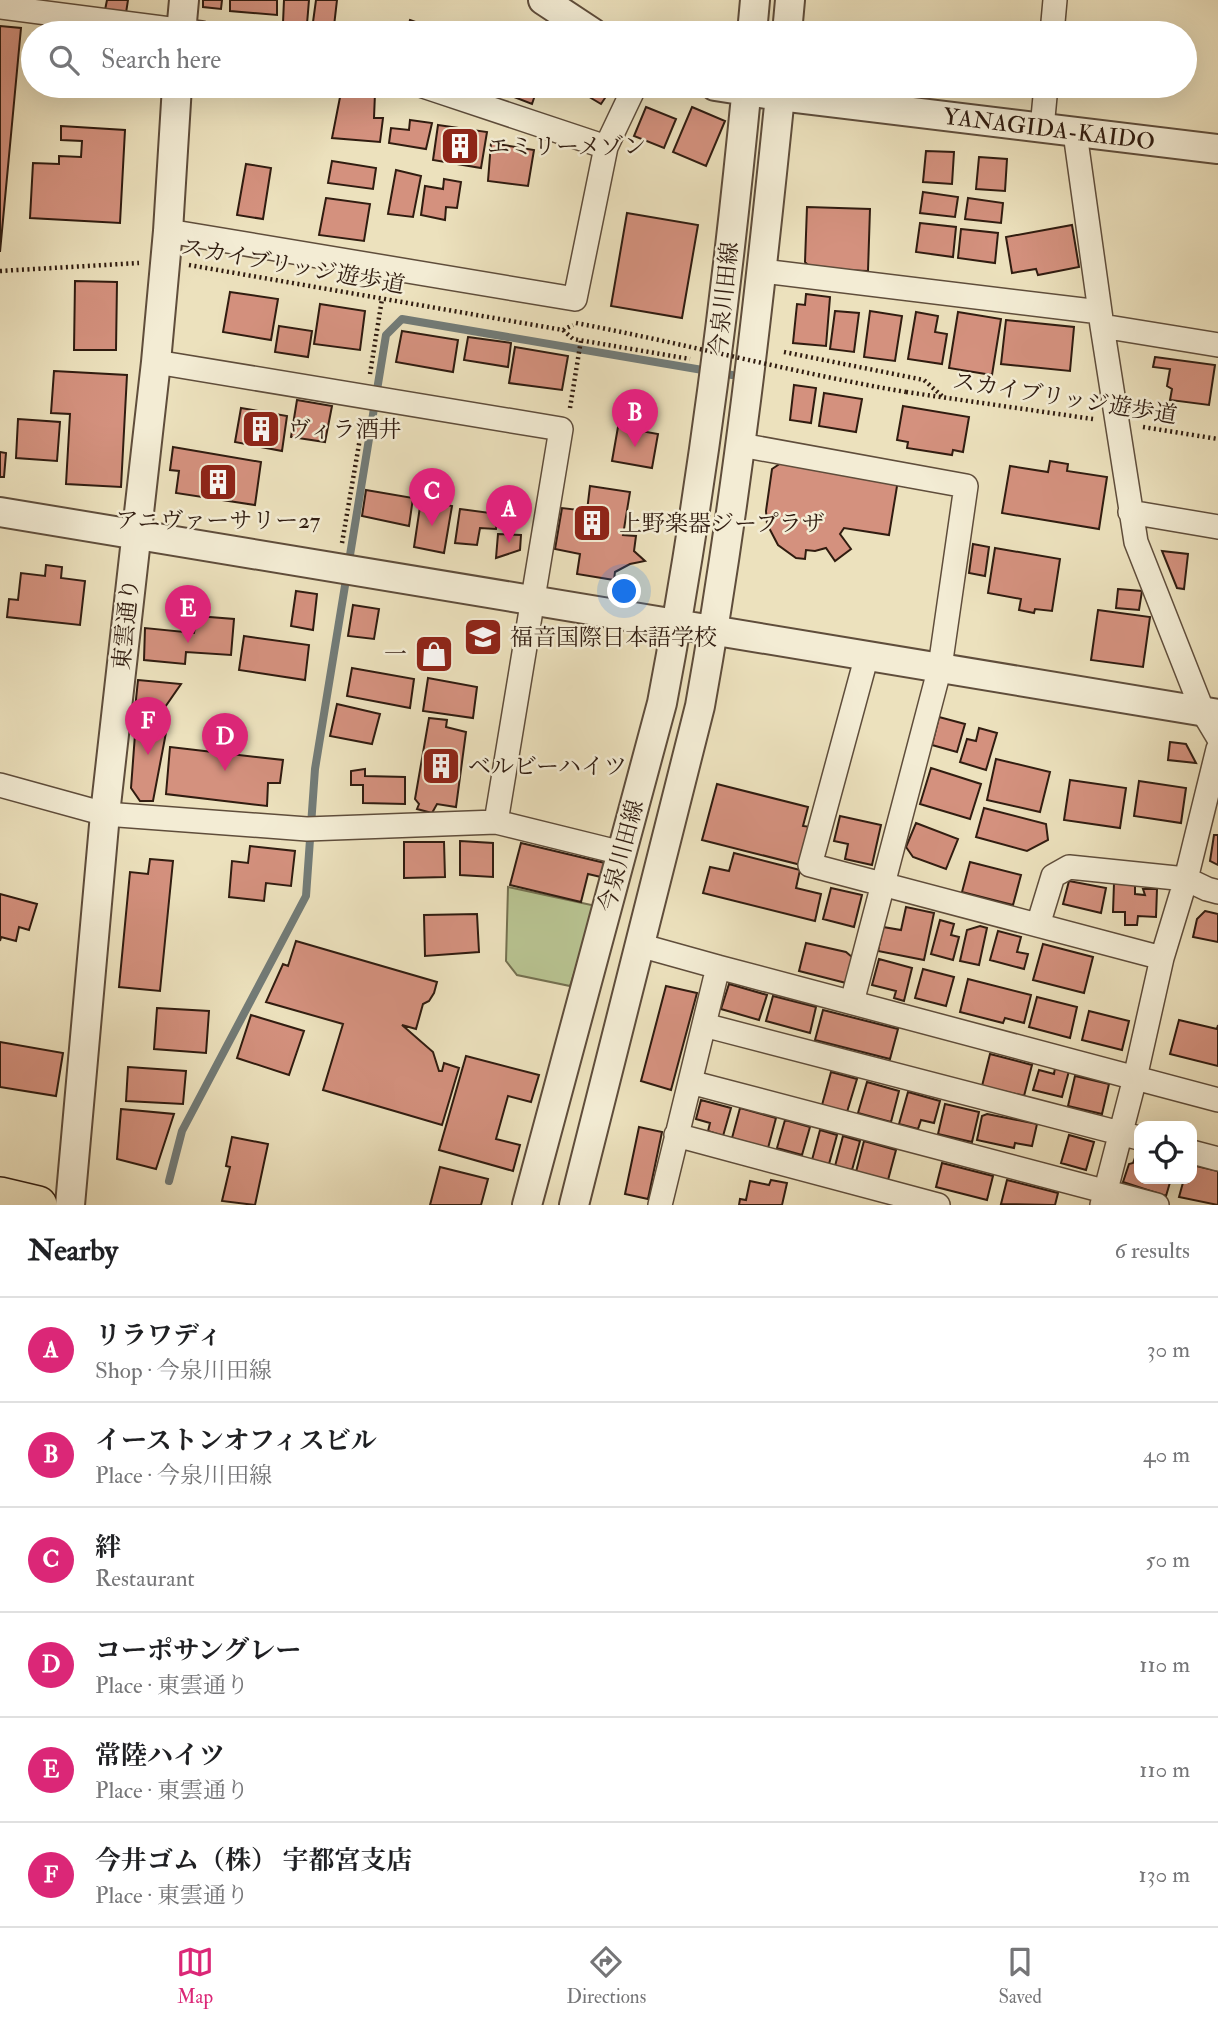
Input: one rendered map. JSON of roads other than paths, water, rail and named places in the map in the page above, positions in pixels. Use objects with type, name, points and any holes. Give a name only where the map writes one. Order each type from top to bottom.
[{"type":"main road","points":[[0,1196],[38,1205]]},
{"type":"street","points":[[184,0],[187,21]]},
{"type":"street","points":[[753,21],[755,0]]},
{"type":"street","points":[[788,21],[790,0]]},
{"type":"street","points":[[1053,21],[1055,0]]},
{"type":"street","points":[[549,2],[576,21]]},
{"type":"street","points":[[0,7],[105,21]]},
{"type":"street","name":"東雲通り","points":[[69,1205],[106,814],[156,362],[176,98]]},
{"type":"street","points":[[459,98],[606,147]]},
{"type":"street","points":[[168,231],[575,299],[606,147],[629,98]]},
{"type":"street","name":"今泉川田線","points":[[527,1205],[662,703],[716,370],[746,98]]},
{"type":"street","name":"今泉川田線","points":[[574,1205],[700,706],[741,445],[780,98]]},
{"type":"street","name":"YANAGIDA-KAIDO","points":[[830,98],[1075,133],[1218,149]]},
{"type":"street","points":[[1042,128],[1045,98]]},
{"type":"street","points":[[1075,133],[1136,542],[1218,737]]},
{"type":"street","points":[[762,271],[1101,319],[1218,345]]},
{"type":"street","points":[[156,362],[561,429],[496,822]]},
{"type":"street","points":[[741,445],[967,486],[940,667],[852,1002]]},
{"type":"street","points":[[0,512],[1210,713]]},
{"type":"street","points":[[1130,512],[1218,527]]},
{"type":"street","points":[[867,655],[810,865],[883,882],[1162,958]]},
{"type":"street","points":[[1104,1198],[1130,1136],[1135,1078],[1162,958],[1186,879],[1218,749]]},
{"type":"street","points":[[0,785],[106,814],[307,829],[496,822],[622,853]]},
{"type":"street","points":[[1038,925],[1052,876],[1069,866],[1186,879],[1218,892]]},
{"type":"street","points":[[639,944],[1218,1100]]},
{"type":"street","points":[[660,1205],[718,967]]},
{"type":"street","points":[[704,1025],[1130,1136]]},
{"type":"street","points":[[690,1083],[1104,1198],[1157,1205]]},
{"type":"street","points":[[676,1135],[938,1205]]},
{"type":"street","points":[[1197,1153],[1218,1159]]},
{"type":"waterway","points":[[169,1181],[182,1131],[306,896],[315,769],[386,335],[402,319],[732,375]]},
{"type":"place","name":"エミリーメゾン","points":[[460,146]]},
{"type":"place","name":"ヴィラ酒井","points":[[261,429]]},
{"type":"place","name":"イーストンオフィスビル","points":[[635,447]]},
{"type":"place","name":"アニヴァーサリー27","points":[[218,482]]},
{"type":"place","name":"上野楽器ジープラザ","points":[[592,523]]},
{"type":"place","name":"絆","points":[[432,526]]},
{"type":"place","name":"リラワディ","points":[[509,543]]},
{"type":"place","name":"福音国際日本語学校","points":[[483,637]]},
{"type":"place","name":"常陸ハイツ","points":[[188,643]]},
{"type":"place","name":"一","points":[[434,654]]},
{"type":"place","name":"今井ゴム（株） 宇都宮支店","points":[[148,755]]},
{"type":"place","name":"ベルビーハイツ","points":[[441,766]]},
{"type":"place","name":"コーポサングレー","points":[[225,771]]}]
